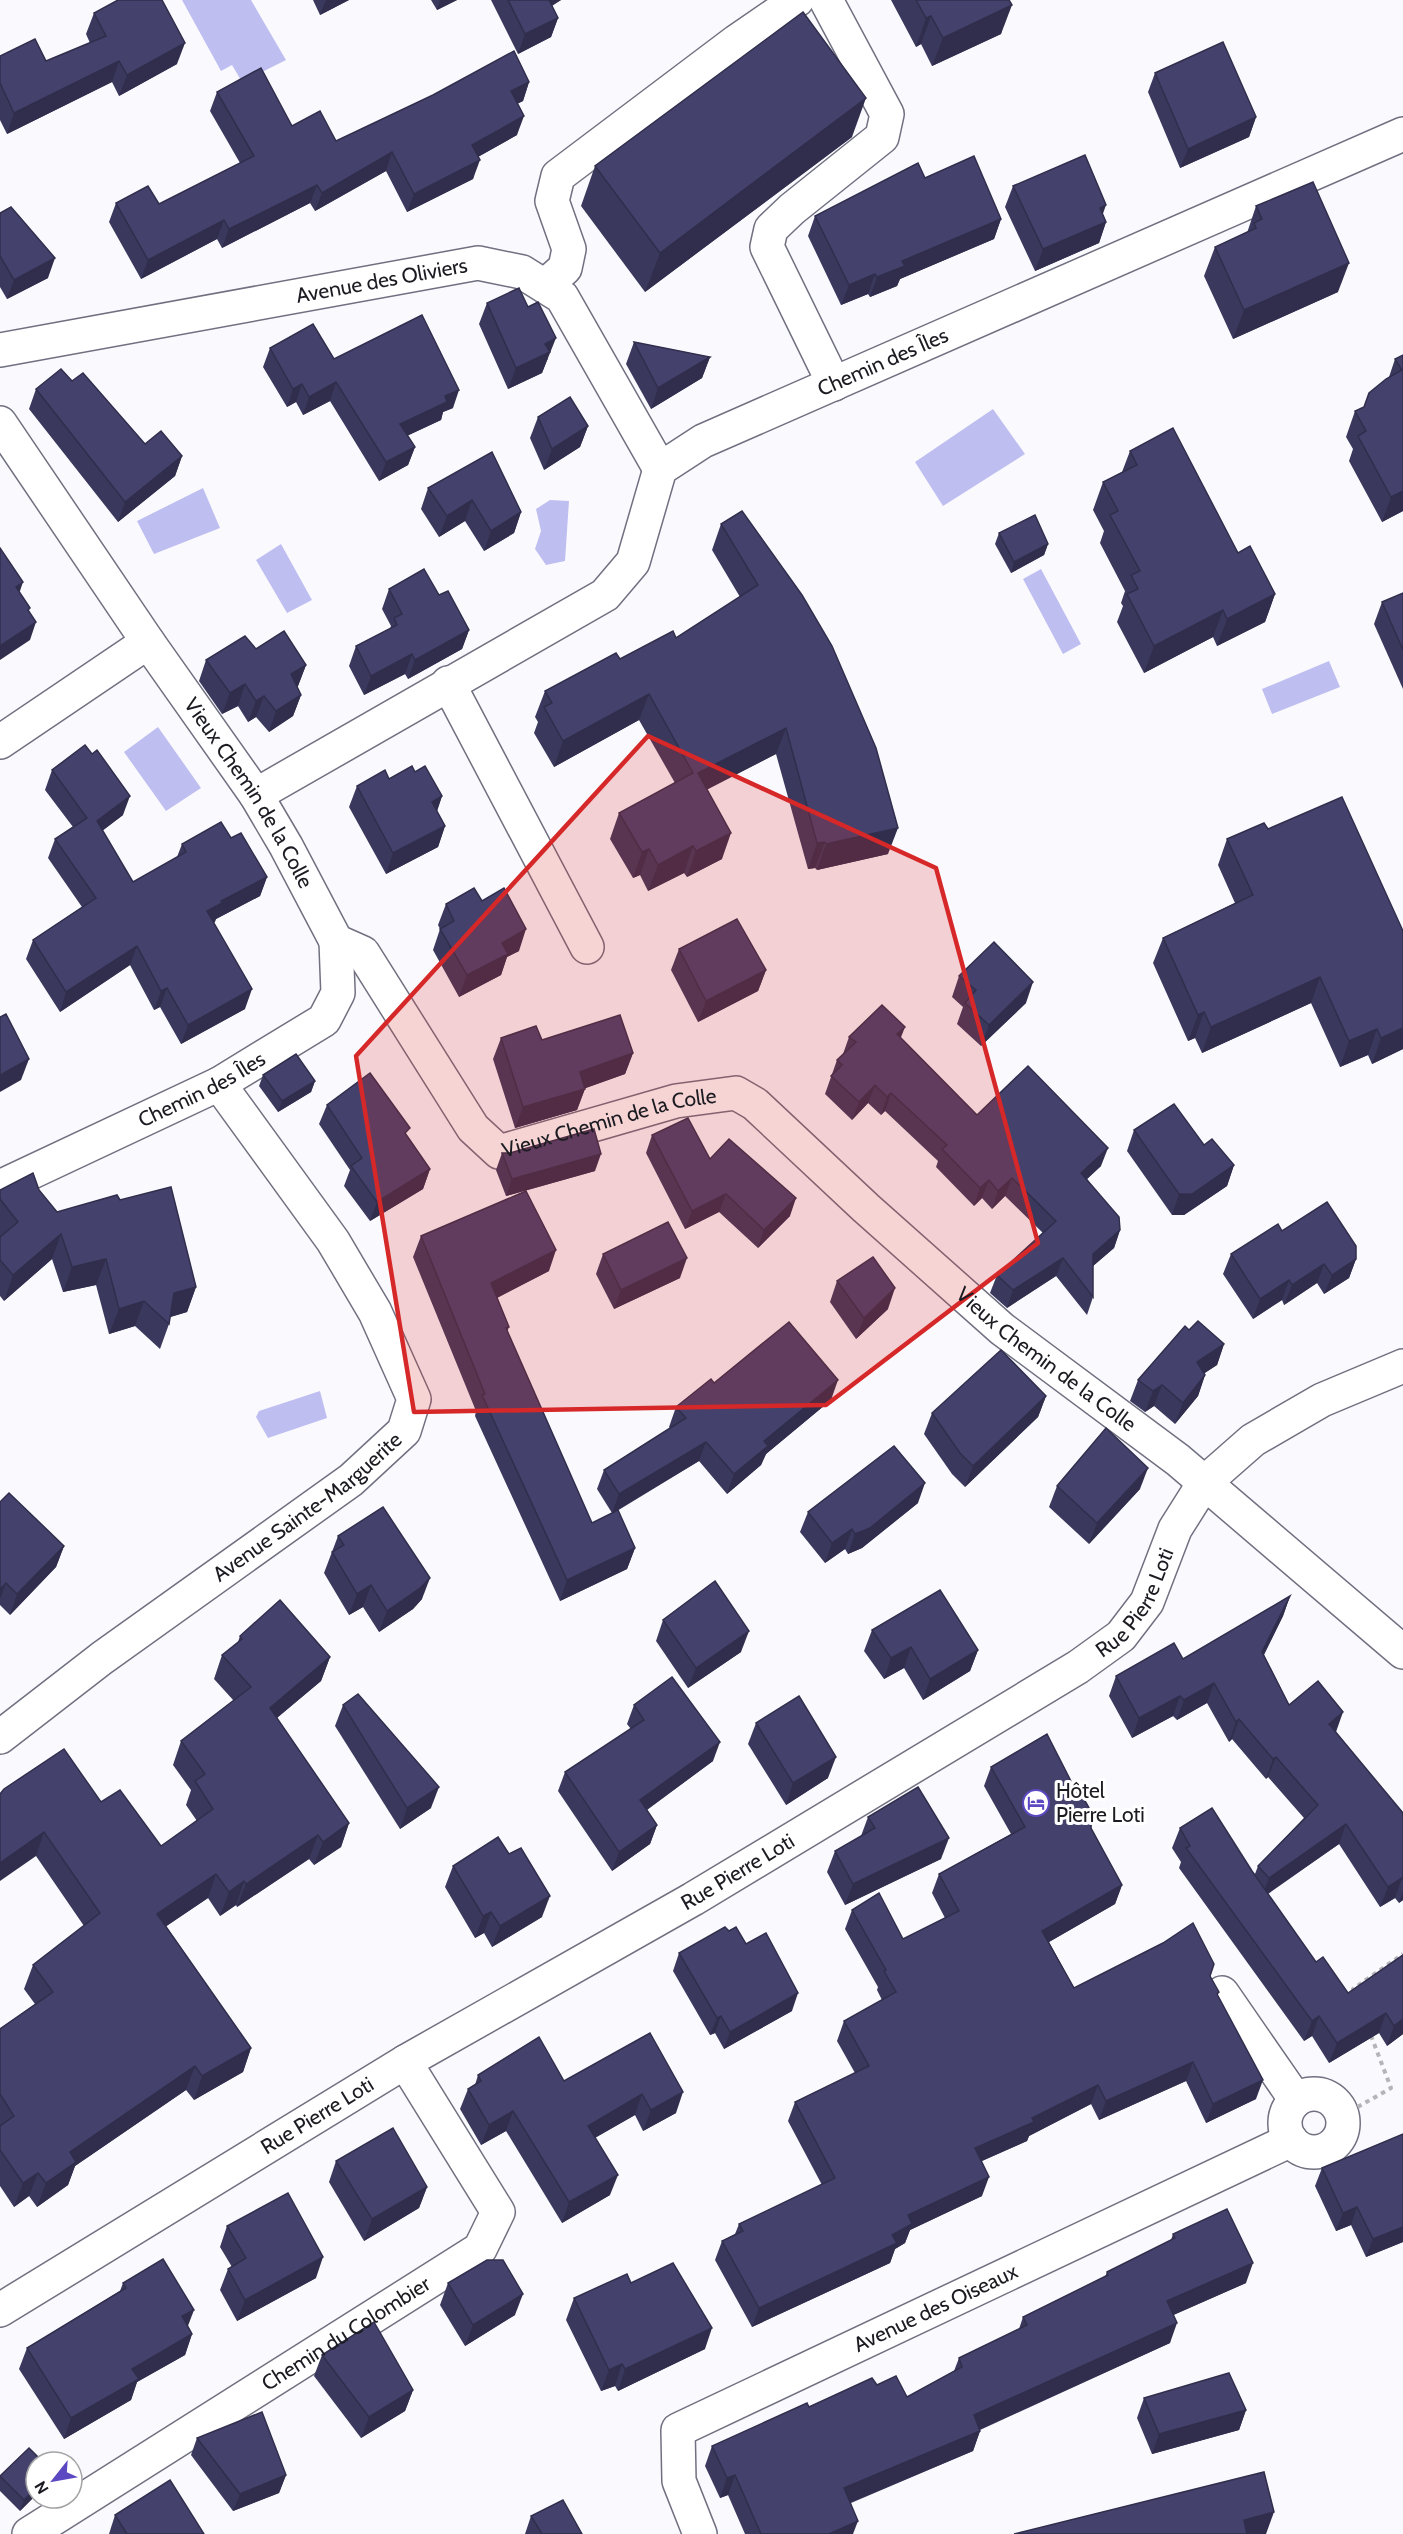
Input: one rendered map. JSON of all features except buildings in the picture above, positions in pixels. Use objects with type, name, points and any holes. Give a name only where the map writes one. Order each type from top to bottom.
[{"type":"street","points":[[545,286],[565,268],[569,249],[552,201],[558,176],[737,41],[797,0]]},
{"type":"street","points":[[826,0],[887,114],[882,137],[792,209],[771,229],[767,247],[834,384]]},
{"type":"street","name":"Chemin des Îles","points":[[660,469],[703,441],[1403,135]]},
{"type":"street","name":"Avenue des Oliviers","points":[[0,350],[478,262],[522,272],[562,297],[660,469]]},
{"type":"street","name":"Vieux Chemin de la Colle","points":[[0,423],[148,642],[256,795],[336,940],[363,953],[473,1128],[499,1152],[676,1101],[736,1093],[755,1104],[866,1208],[1002,1329],[1178,1460],[1403,1652]]},
{"type":"street","points":[[256,795],[605,595],[633,562],[660,469]]},
{"type":"street","points":[[0,742],[148,642]]},
{"type":"street","points":[[448,683],[587,947]]},
{"type":"street","name":"Chemin des Îles","points":[[0,1187],[219,1084],[324,1020],[338,993],[336,940]]},
{"type":"street","name":"Avenue Sainte-Marguerite","points":[[0,1737],[102,1658],[351,1480],[404,1431],[414,1399],[375,1312],[333,1241],[219,1084]]},
{"type":"street","name":"Rue Pierre Loti","points":[[0,2310],[405,2062],[693,1899],[1068,1673],[1121,1636],[1147,1602],[1176,1529],[1204,1483],[1253,1440],[1322,1400],[1403,1366]]},
{"type":"street","points":[[1222,1993],[1296,2100]]},
{"type":"street","name":"Chemin du Colombier","points":[[29,2534],[480,2249],[498,2212],[405,2062]]},
{"type":"street","points":[[1304,2095],[1324,2095],[1333,2100],[1342,2116],[1342,2130],[1338,2139],[1328,2148],[1312,2152],[1302,2149],[1291,2140],[1285,2128],[1287,2111],[1296,2100],[1304,2095]]},
{"type":"street","name":"Avenue des Oiseaux","points":[[700,2534],[679,2481],[678,2430],[1291,2140]]},
{"type":"path","points":[[1357,2000],[1353,1989],[1403,1954]]},
{"type":"path","points":[[1342,2116],[1391,2088],[1366,2022]]},
{"type":"highlighted area","points":[[648,736],[936,868],[1038,1243],[826,1405],[414,1412],[356,1056]]},
{"type":"water","points":[[182,0],[251,0],[286,60],[242,82],[232,65],[221,71]]},
{"type":"water","points":[[993,409],[1025,454],[943,506],[915,462]]},
{"type":"water","points":[[203,488],[220,528],[154,554],[137,521]]},
{"type":"water","points":[[550,500],[569,501],[565,561],[546,565],[535,549],[541,531],[536,509]]},
{"type":"water","points":[[281,544],[312,600],[287,613],[256,560]]},
{"type":"water","points":[[1041,569],[1081,644],[1063,654],[1023,579]]},
{"type":"water","points":[[1329,661],[1340,687],[1272,714],[1262,689]]},
{"type":"water","points":[[158,727],[201,788],[166,811],[124,752]]},
{"type":"water","points":[[320,1391],[327,1418],[268,1438],[256,1417],[259,1411]]},
{"type":"place","name":"Hôtel Pierre Loti","points":[[1036,1803]]}]
